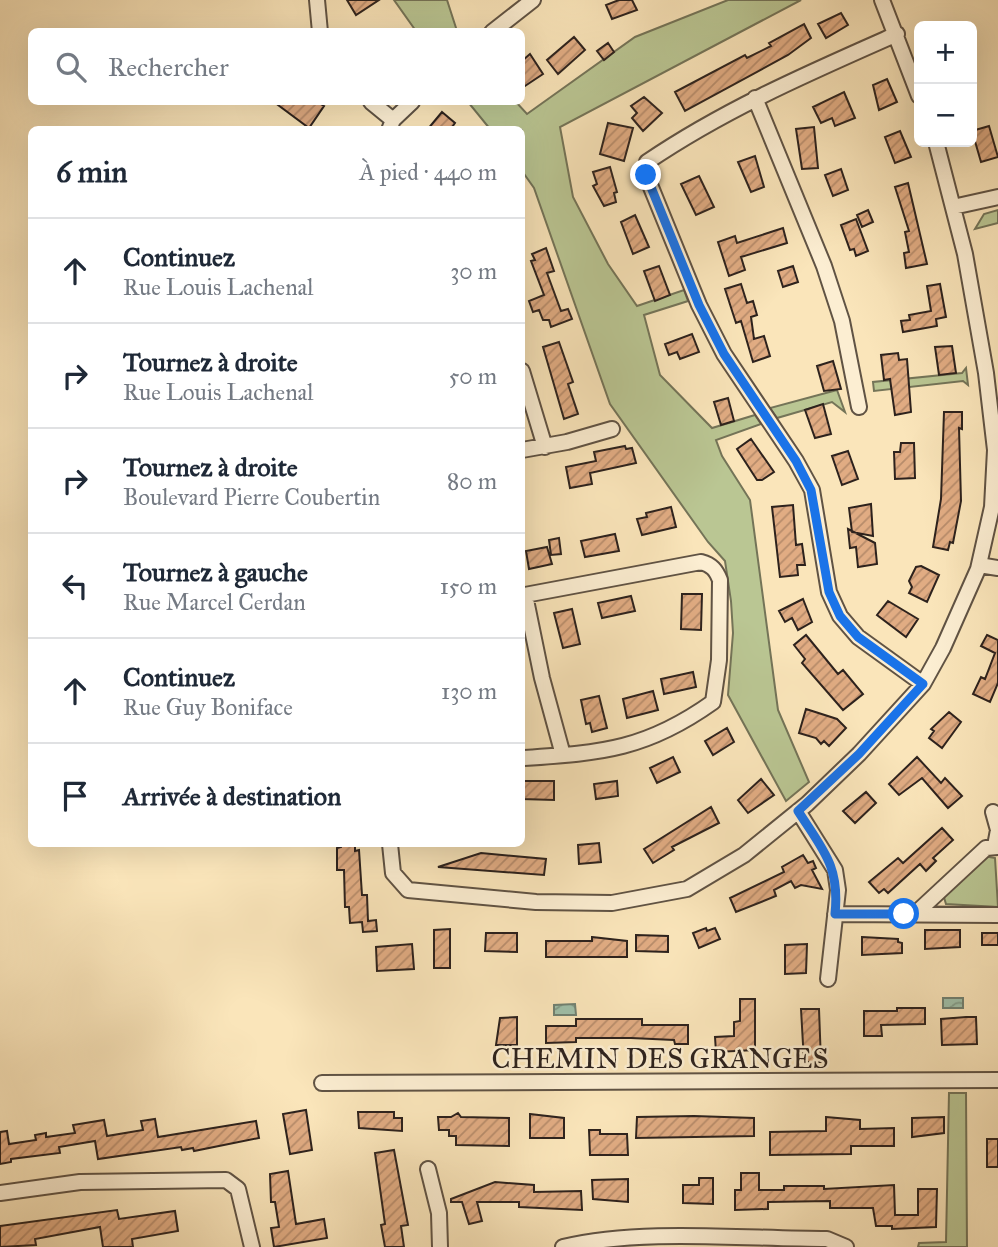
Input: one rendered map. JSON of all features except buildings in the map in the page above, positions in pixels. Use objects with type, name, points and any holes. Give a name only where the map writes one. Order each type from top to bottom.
[{"type":"street","points":[[317,0],[320,28]]},
{"type":"street","points":[[497,28],[533,0]]},
{"type":"street","points":[[882,0],[915,84]]},
{"type":"street","points":[[897,34],[755,98],[685,136],[647,162],[646,175],[699,305],[724,354],[796,461],[811,490],[829,592],[840,616],[858,637],[923,684]]},
{"type":"street","points":[[755,98],[824,266],[842,321],[859,407]]},
{"type":"street","points":[[374,105],[391,125],[409,105]]},
{"type":"street","points":[[390,847],[393,873],[408,890],[536,902],[612,903],[687,889],[744,855],[798,811],[859,754],[923,684],[943,648],[979,565],[992,507],[995,450],[977,320],[937,147]]},
{"type":"street","points":[[953,207],[998,197]]},
{"type":"street","points":[[525,381],[545,447]]},
{"type":"street","points":[[525,450],[612,429]]},
{"type":"street","points":[[525,758],[592,753],[646,741],[689,720],[713,702],[719,660],[720,580],[717,570],[701,562],[525,595],[542,678],[564,755]]},
{"type":"street","points":[[979,565],[998,568]]},
{"type":"street","points":[[798,811],[835,870],[838,890],[828,979]]},
{"type":"street","points":[[915,914],[986,848],[996,846],[998,830],[993,812]]},
{"type":"street","points":[[835,914],[998,915]]},
{"type":"street","name":"CHEMIN DES GRANGES","points":[[322,1083],[998,1080]]},
{"type":"street","points":[[428,1169],[439,1213],[440,1247]]},
{"type":"street","points":[[0,1193],[80,1182],[226,1181],[238,1189],[252,1247]]},
{"type":"street","points":[[563,1247],[596,1239],[671,1238],[827,1240],[846,1247]]},
{"type":"shaded area","points":[[394,0],[447,0],[456,28],[414,28]]},
{"type":"shaded area","points":[[728,0],[801,0],[560,127],[573,197],[608,264],[637,306],[684,290],[688,301],[644,315],[660,375],[712,428],[755,415],[761,424],[716,440],[722,456],[750,500],[778,710],[809,782],[786,801],[728,695],[733,633],[725,561],[708,542],[610,404],[534,188],[525,175],[525,126],[488,126],[470,105],[519,105],[527,114],[635,37]]},
{"type":"shaded area","points":[[998,210],[998,223],[975,229],[984,214]]},
{"type":"shaded area","points":[[966,368],[968,385],[963,381],[874,391],[873,382],[962,373]]},
{"type":"shaded area","points":[[837,390],[845,412],[832,402],[777,418],[770,408]]},
{"type":"shaded area","points":[[984,856],[995,858],[998,907],[946,904],[943,894]]},
{"type":"shaded area","points":[[949,1093],[966,1093],[967,1247],[918,1247],[919,1243],[946,1242]]},
{"type":"water","points":[[943,998],[963,998],[963,1008],[943,1008]]},
{"type":"water","points":[[575,1004],[576,1015],[554,1015],[554,1005]]},
{"type":"route","points":[[646,175],[699,305],[724,354],[796,461],[811,490],[829,592],[840,616],[858,637],[923,684],[859,754],[798,811],[835,870],[838,890],[835,914],[904,914]]}]
